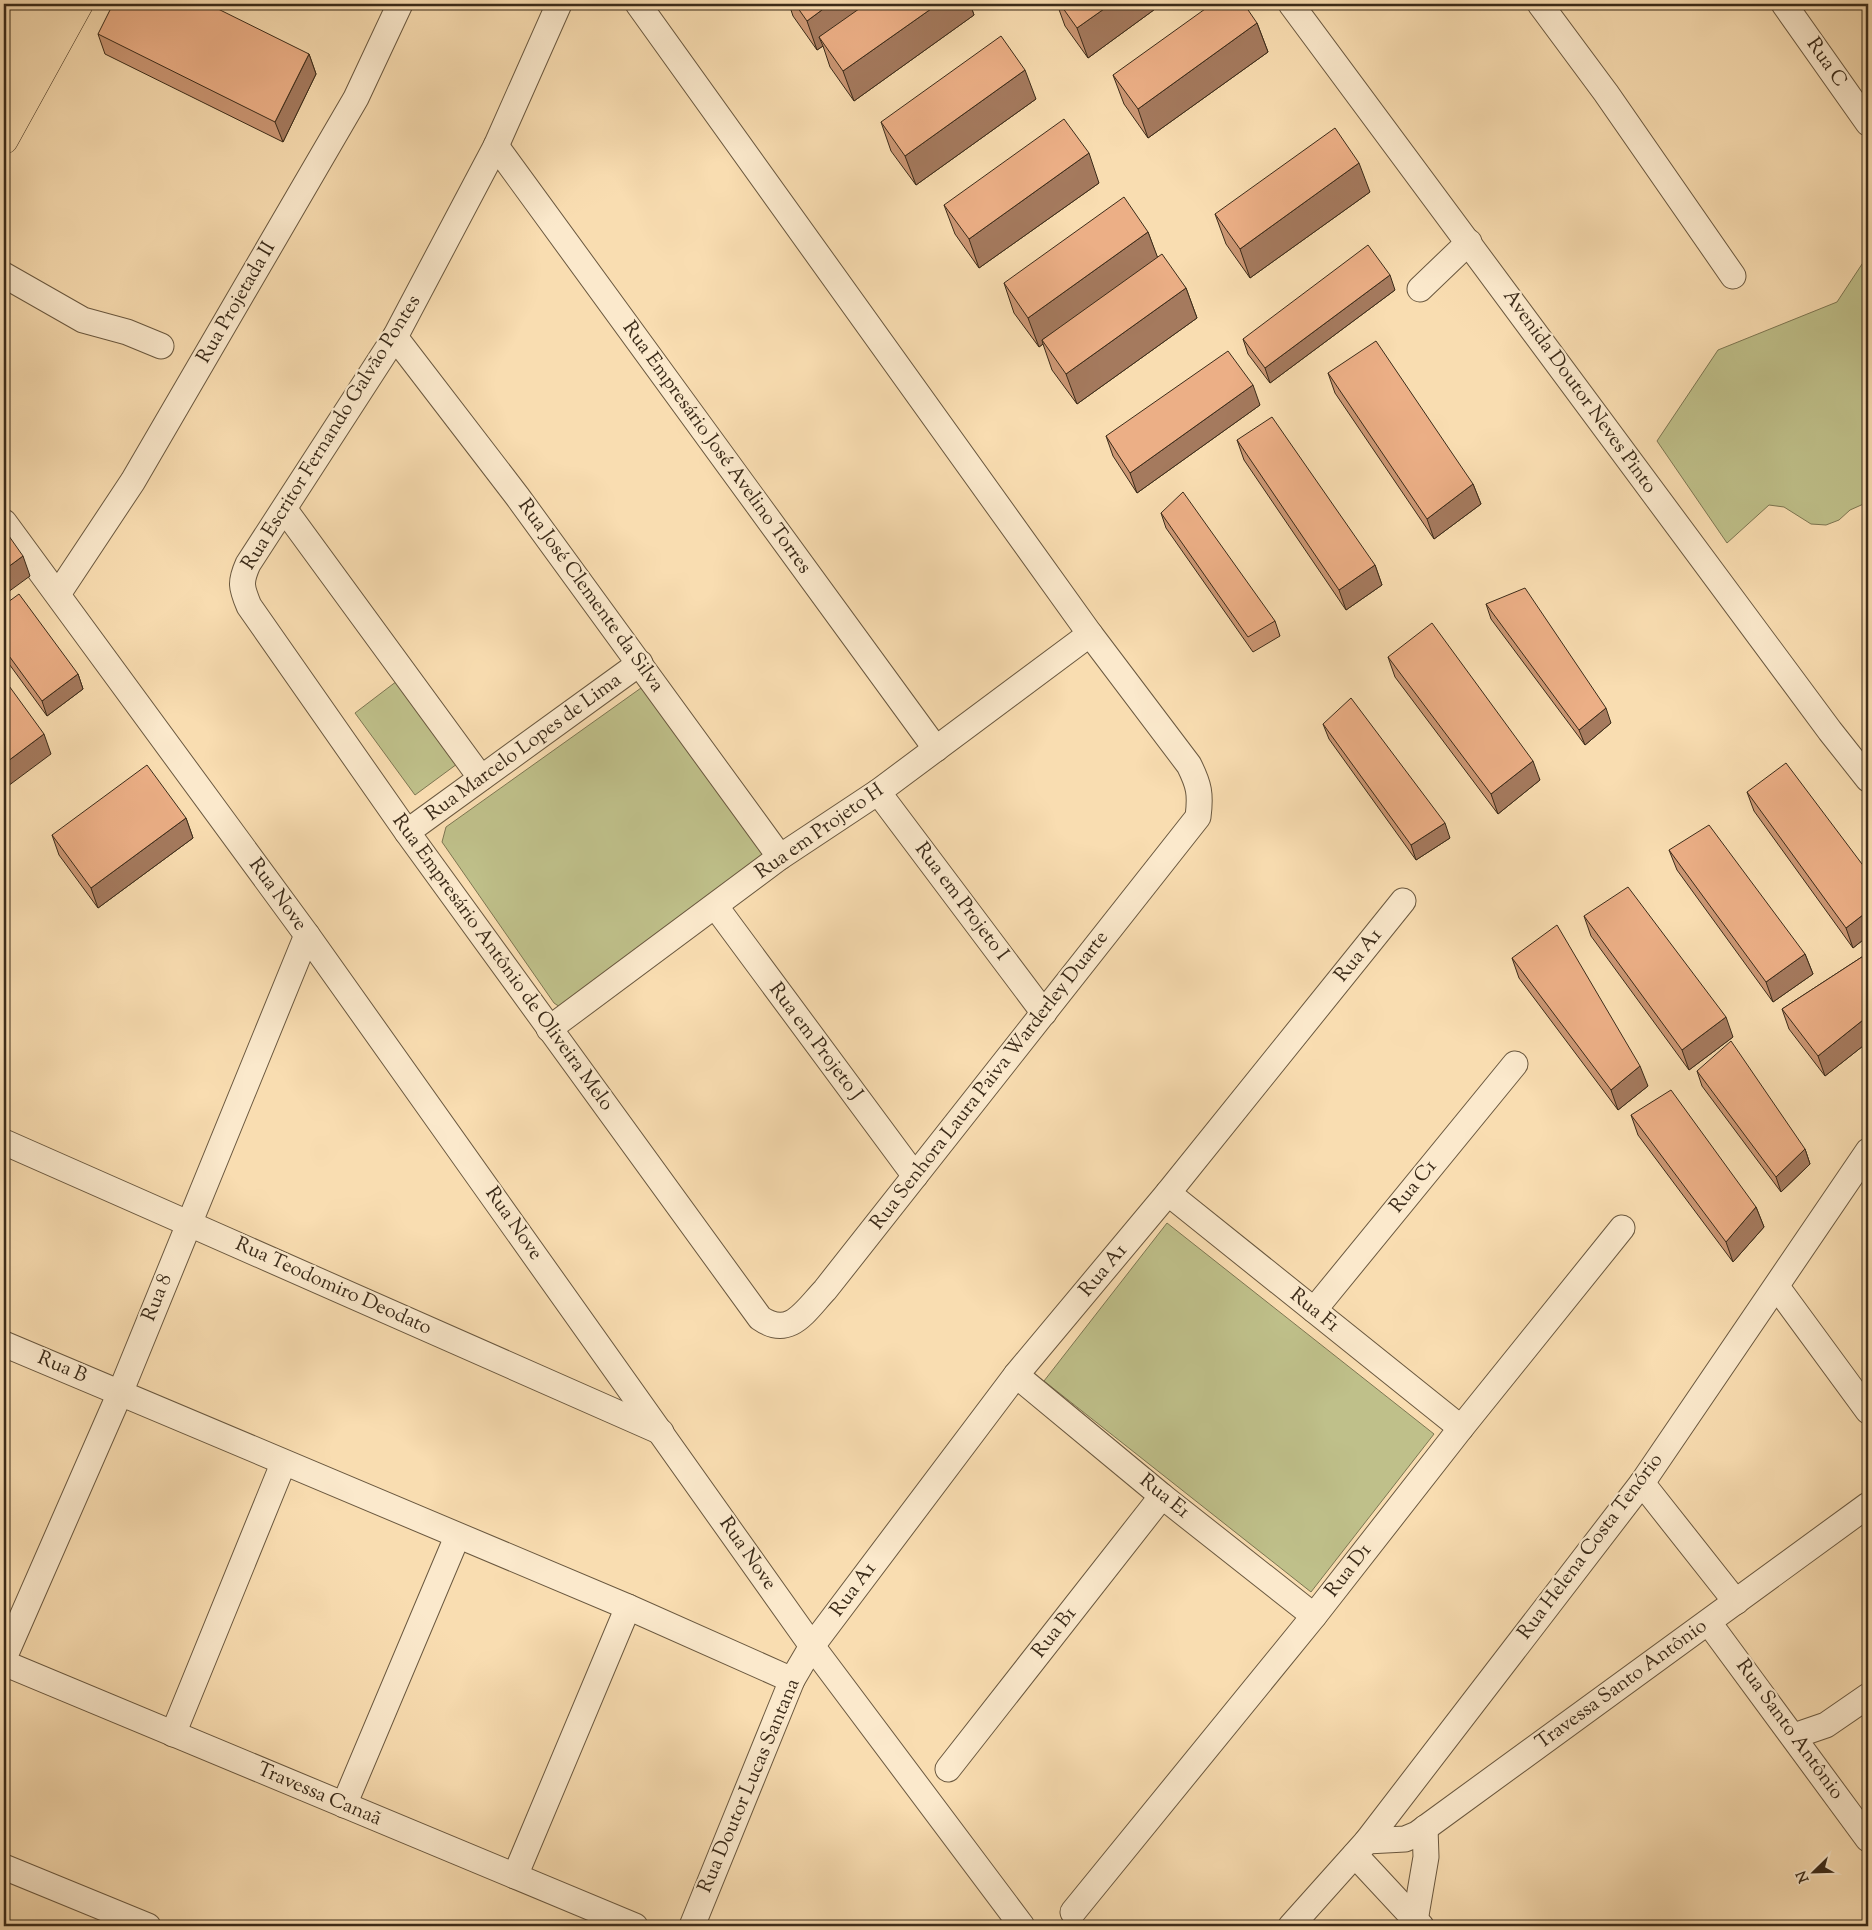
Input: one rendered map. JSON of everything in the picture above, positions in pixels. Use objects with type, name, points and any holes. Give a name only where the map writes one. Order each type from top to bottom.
[{"type":"main road","points":[[4,43],[27,4]]},
{"type":"main road","points":[[4,88],[55,4]]},
{"type":"main road","points":[[4,140],[79,4]]},
{"type":"street","name":"Rua Projetada II","points":[[58,594],[133,480],[346,115],[400,4]]},
{"type":"street","name":"Rua Escritor Fernando Galvão Pontes","points":[[244,593],[241,579],[248,564],[285,510],[395,338],[496,146],[558,4]]},
{"type":"street","points":[[638,4],[1090,634]]},
{"type":"street","points":[[1540,4],[1606,93],[1733,276]]},
{"type":"street","name":"Rua C","points":[[1784,4],[1868,123]]},
{"type":"street","name":"Avenida Doutor Neves Pinto","points":[[1299,6],[1469,242],[1824,723],[1868,779]]},
{"type":"street","name":"Rua Empresário José Avelino Torres","points":[[496,146],[936,749]]},
{"type":"street","points":[[1420,290],[1469,242]]},
{"type":"street","points":[[4,274],[83,320],[127,332],[161,346]]},
{"type":"street","name":"Rua José Clemente da Silva","points":[[395,338],[517,496],[780,857]]},
{"type":"street","points":[[285,510],[481,778]]},
{"type":"street","name":"Rua Nove","points":[[4,522],[307,935],[812,1646],[1022,1926]]},
{"type":"street","name":"Rua Empresário Antônio de Oliveira Melo","points":[[244,593],[249,606],[407,832],[760,1318],[770,1326]]},
{"type":"street","name":"Rua em Projeto H","points":[[549,1029],[716,907],[780,857],[878,792],[1090,634]]},
{"type":"street","name":"Rua Senhora Laura Paiva Warderley Duarte","points":[[770,1326],[783,1327],[794,1322],[826,1290],[1198,818],[1199,785],[1189,764],[1090,634]]},
{"type":"street","name":"Rua Marcelo Lopes de Lima","points":[[407,832],[640,664]]},
{"type":"street","name":"Rua em Projeto I","points":[[878,792],[1044,1013]]},
{"type":"street","name":"Rua A1","points":[[812,1646],[1016,1375],[1168,1194],[1403,901]]},
{"type":"street","name":"Rua em Projeto J","points":[[716,907],[915,1176]]},
{"type":"street","name":"Rua 8","points":[[4,1658],[120,1393],[188,1222],[307,935]]},
{"type":"street","name":"Rua C1","points":[[1314,1310],[1515,1064]]},
{"type":"street","name":"Rua Teodomiro Deodato","points":[[4,1142],[661,1432]]},
{"type":"street","name":"Rua Helena Costa Tenório","points":[[1290,1926],[1361,1848],[1642,1483],[1868,1151]]},
{"type":"street","name":"Rua F1","points":[[1168,1194],[1461,1428]]},
{"type":"street","name":"Rua D1","points":[[1073,1912],[1314,1616],[1461,1428],[1622,1228]]},
{"type":"street","points":[[1777,1287],[1868,1411]]},
{"type":"street","name":"Rua B","points":[[4,1344],[283,1464],[628,1607],[792,1680]]},
{"type":"street","name":"Rua E1","points":[[1016,1375],[1162,1496],[1314,1616]]},
{"type":"street","points":[[173,1734],[283,1464]]},
{"type":"street","points":[[1642,1483],[1736,1602]]},
{"type":"street","name":"Rua B1","points":[[948,1769],[1162,1496]]},
{"type":"street","name":"Travessa Santo Antônio","points":[[1361,1848],[1405,1839],[1425,1828],[1709,1623],[1868,1505]]},
{"type":"street","points":[[344,1805],[457,1537]]},
{"type":"street","points":[[515,1876],[628,1607]]},
{"type":"street","name":"Rua Santo Antônio","points":[[1709,1623],[1868,1838]]},
{"type":"street","name":"Rua Doutor Lucas Santana","points":[[692,1926],[792,1680],[812,1646]]},
{"type":"street","name":"Travessa Canaã","points":[[4,1663],[635,1926]]},
{"type":"street","points":[[1794,1736],[1826,1725],[1868,1696]]},
{"type":"street","points":[[1418,1923],[1426,1856],[1425,1828]]},
{"type":"street","points":[[1361,1848],[1418,1923]]},
{"type":"street","points":[[4,1867],[148,1926]]},
{"type":"green space","points":[[1868,255],[1868,502],[1850,510],[1839,520],[1826,525],[1811,524],[1784,507],[1769,505],[1727,543],[1657,441],[1718,350],[1837,302]]},
{"type":"green space","points":[[397,681],[457,764],[415,795],[355,713]]},
{"type":"green space","points":[[641,688],[773,848],[566,1011],[554,1003],[442,842],[446,827]]},
{"type":"green space","points":[[1167,1223],[1434,1434],[1311,1592],[1044,1381]]},
{"type":"building","points":[[113,4],[208,4],[309,54],[275,122],[98,34]]},
{"type":"building","points":[[795,4],[830,4],[807,21]]},
{"type":"building","points":[[866,4],[938,4],[843,71],[819,37]]},
{"type":"building","points":[[1060,4],[1111,4],[1077,28]]},
{"type":"building","points":[[1212,4],[1244,4],[1257,23],[1138,109],[1113,75]]},
{"type":"building","points":[[1001,36],[1025,70],[905,156],[881,122]]},
{"type":"building","points":[[1064,119],[1089,153],[969,239],[944,205]]},
{"type":"building","points":[[1335,128],[1359,163],[1240,249],[1215,214]]},
{"type":"building","points":[[1124,197],[1148,232],[1028,318],[1004,283]]},
{"type":"building","points":[[1368,245],[1390,275],[1265,368],[1243,339]]},
{"type":"building","points":[[1162,254],[1186,288],[1066,374],[1042,340]]},
{"type":"building","points":[[1376,341],[1473,484],[1427,519],[1328,373]]},
{"type":"building","points":[[1228,351],[1253,385],[1130,473],[1106,436]]},
{"type":"building","points":[[1272,417],[1375,565],[1339,590],[1237,440]]},
{"type":"building","points":[[1183,492],[1275,621],[1248,637],[1161,513]]},
{"type":"building","points":[[4,529],[23,556],[4,570]]},
{"type":"building","points":[[1525,588],[1606,708],[1579,730],[1486,604]]},
{"type":"building","points":[[19,594],[78,674],[42,701],[4,649],[4,605]]},
{"type":"building","points":[[1432,623],[1533,761],[1491,794],[1388,657]]},
{"type":"building","points":[[4,679],[44,734],[4,764]]},
{"type":"building","points":[[1351,698],[1445,823],[1411,845],[1323,724]]},
{"type":"building","points":[[1786,763],[1868,872],[1868,911],[1846,928],[1747,792]]},
{"type":"building","points":[[147,765],[186,818],[91,888],[52,835]]},
{"type":"building","points":[[1709,825],[1805,954],[1766,982],[1669,850]]},
{"type":"building","points":[[1628,887],[1726,1017],[1682,1050],[1584,916]]},
{"type":"building","points":[[1557,925],[1640,1066],[1611,1090],[1512,958]]},
{"type":"building","points":[[1868,953],[1868,1016],[1818,1056],[1782,1009]]},
{"type":"building","points":[[1731,1041],[1805,1149],[1776,1177],[1697,1071]]},
{"type":"building","points":[[1671,1090],[1756,1207],[1726,1242],[1631,1115]]}]
